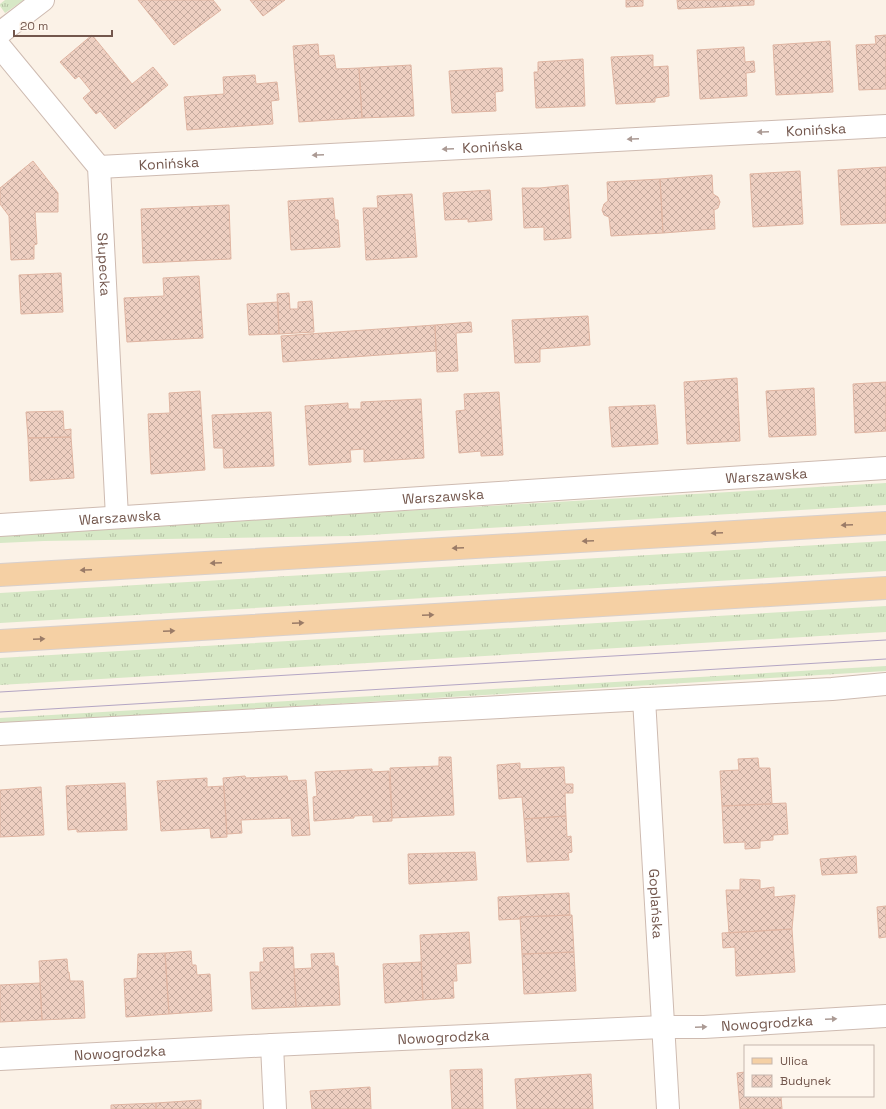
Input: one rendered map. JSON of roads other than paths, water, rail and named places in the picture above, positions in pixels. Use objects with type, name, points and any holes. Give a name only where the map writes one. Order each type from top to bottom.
[{"type":"main road","points":[[0,576],[886,523]]},
{"type":"main road","points":[[0,641],[886,588]]},
{"type":"street","points":[[0,33],[43,0]]},
{"type":"street","points":[[0,47],[99,167]]},
{"type":"street","name":"Konińska","points":[[99,167],[886,126]]},
{"type":"street","name":"Słupecka","points":[[99,167],[117,517]]},
{"type":"street","name":"Warszawska","points":[[0,525],[886,468]]},
{"type":"street","points":[[0,734],[832,689],[886,684]]},
{"type":"street","name":"Goplańska","points":[[644,699],[668,1109]]},
{"type":"street","name":"Nowogrodzka","points":[[0,1059],[662,1027],[704,1027],[886,1016]]},
{"type":"street","points":[[272,1045],[275,1109]]},
{"type":"tram line","points":[[0,692],[886,640]]},
{"type":"tram line","points":[[0,712],[886,659]]}]
